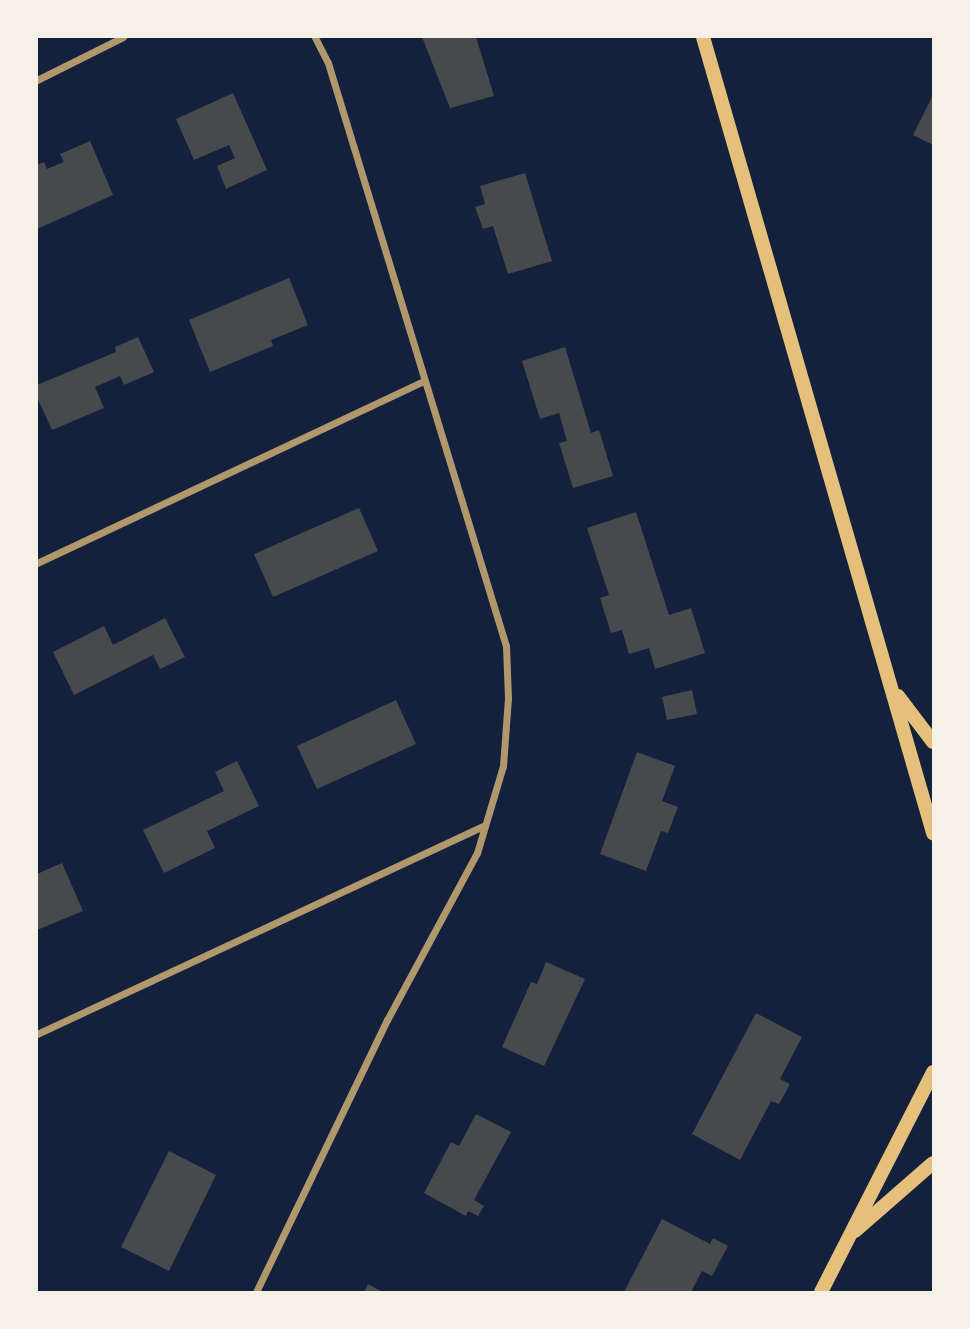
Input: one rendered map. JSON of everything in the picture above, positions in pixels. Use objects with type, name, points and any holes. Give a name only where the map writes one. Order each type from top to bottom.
[{"type":"main road","points":[[703,37],[933,833]]},
{"type":"main road","points":[[889,682],[933,742]]},
{"type":"main road","points":[[821,1292],[933,1072]]},
{"type":"main road","points":[[849,1237],[933,1163]]},
{"type":"street","points":[[37,80],[123,37]]},
{"type":"street","points":[[256,1292],[387,1020],[477,853],[503,766],[508,698],[506,646],[328,64],[315,37]]},
{"type":"street","points":[[37,563],[423,381]]},
{"type":"street","points":[[37,1034],[485,825]]},
{"type":"building","points":[[422,37],[476,37],[494,96],[450,108]]},
{"type":"building","points":[[233,93],[267,170],[226,189],[217,166],[235,158],[229,145],[194,160],[176,119]]},
{"type":"building","points":[[933,95],[933,145],[913,135]]},
{"type":"building","points":[[90,141],[113,195],[37,229],[37,165],[44,162],[47,169],[64,162],[60,154]]},
{"type":"building","points":[[525,173],[552,261],[508,274],[493,226],[483,229],[475,207],[485,204],[480,186]]},
{"type":"building","points":[[289,278],[308,325],[271,340],[273,346],[210,372],[189,320]]},
{"type":"building","points":[[138,337],[154,372],[124,385],[120,376],[95,387],[104,408],[52,430],[37,397],[37,385],[116,352],[115,347]]},
{"type":"building","points":[[565,347],[591,433],[599,430],[613,476],[573,488],[559,443],[567,441],[559,413],[540,419],[522,361]]},
{"type":"building","points":[[359,508],[378,551],[273,597],[254,554]]},
{"type":"building","points":[[636,512],[669,615],[691,608],[705,653],[655,669],[649,648],[629,654],[622,630],[611,633],[600,598],[609,595],[587,528]]},
{"type":"building","points":[[165,618],[185,657],[160,669],[153,655],[74,695],[53,652],[104,626],[113,645]]},
{"type":"building","points":[[692,690],[697,714],[667,720],[662,697]]},
{"type":"building","points":[[396,700],[416,744],[317,789],[297,746]]},
{"type":"building","points":[[637,752],[675,766],[662,801],[678,807],[668,833],[661,831],[646,871],[600,854]]},
{"type":"building","points":[[237,761],[259,806],[207,831],[215,848],[164,873],[143,830],[224,791],[215,772]]},
{"type":"building","points":[[62,863],[83,911],[37,930],[37,874]]},
{"type":"building","points":[[546,962],[585,979],[544,1066],[502,1047],[531,982],[537,984]]},
{"type":"building","points":[[756,1013],[802,1037],[780,1079],[790,1084],[779,1104],[771,1101],[740,1160],[692,1134]]},
{"type":"building","points":[[476,1114],[511,1132],[474,1200],[484,1206],[478,1216],[468,1211],[466,1216],[424,1193],[451,1142],[459,1146]]},
{"type":"building","points":[[169,1151],[216,1175],[169,1271],[121,1247]]},
{"type":"building","points":[[662,1219],[710,1244],[713,1238],[728,1246],[712,1276],[702,1271],[691,1292],[624,1292]]},
{"type":"building","points":[[368,1284],[383,1292],[364,1292]]}]
